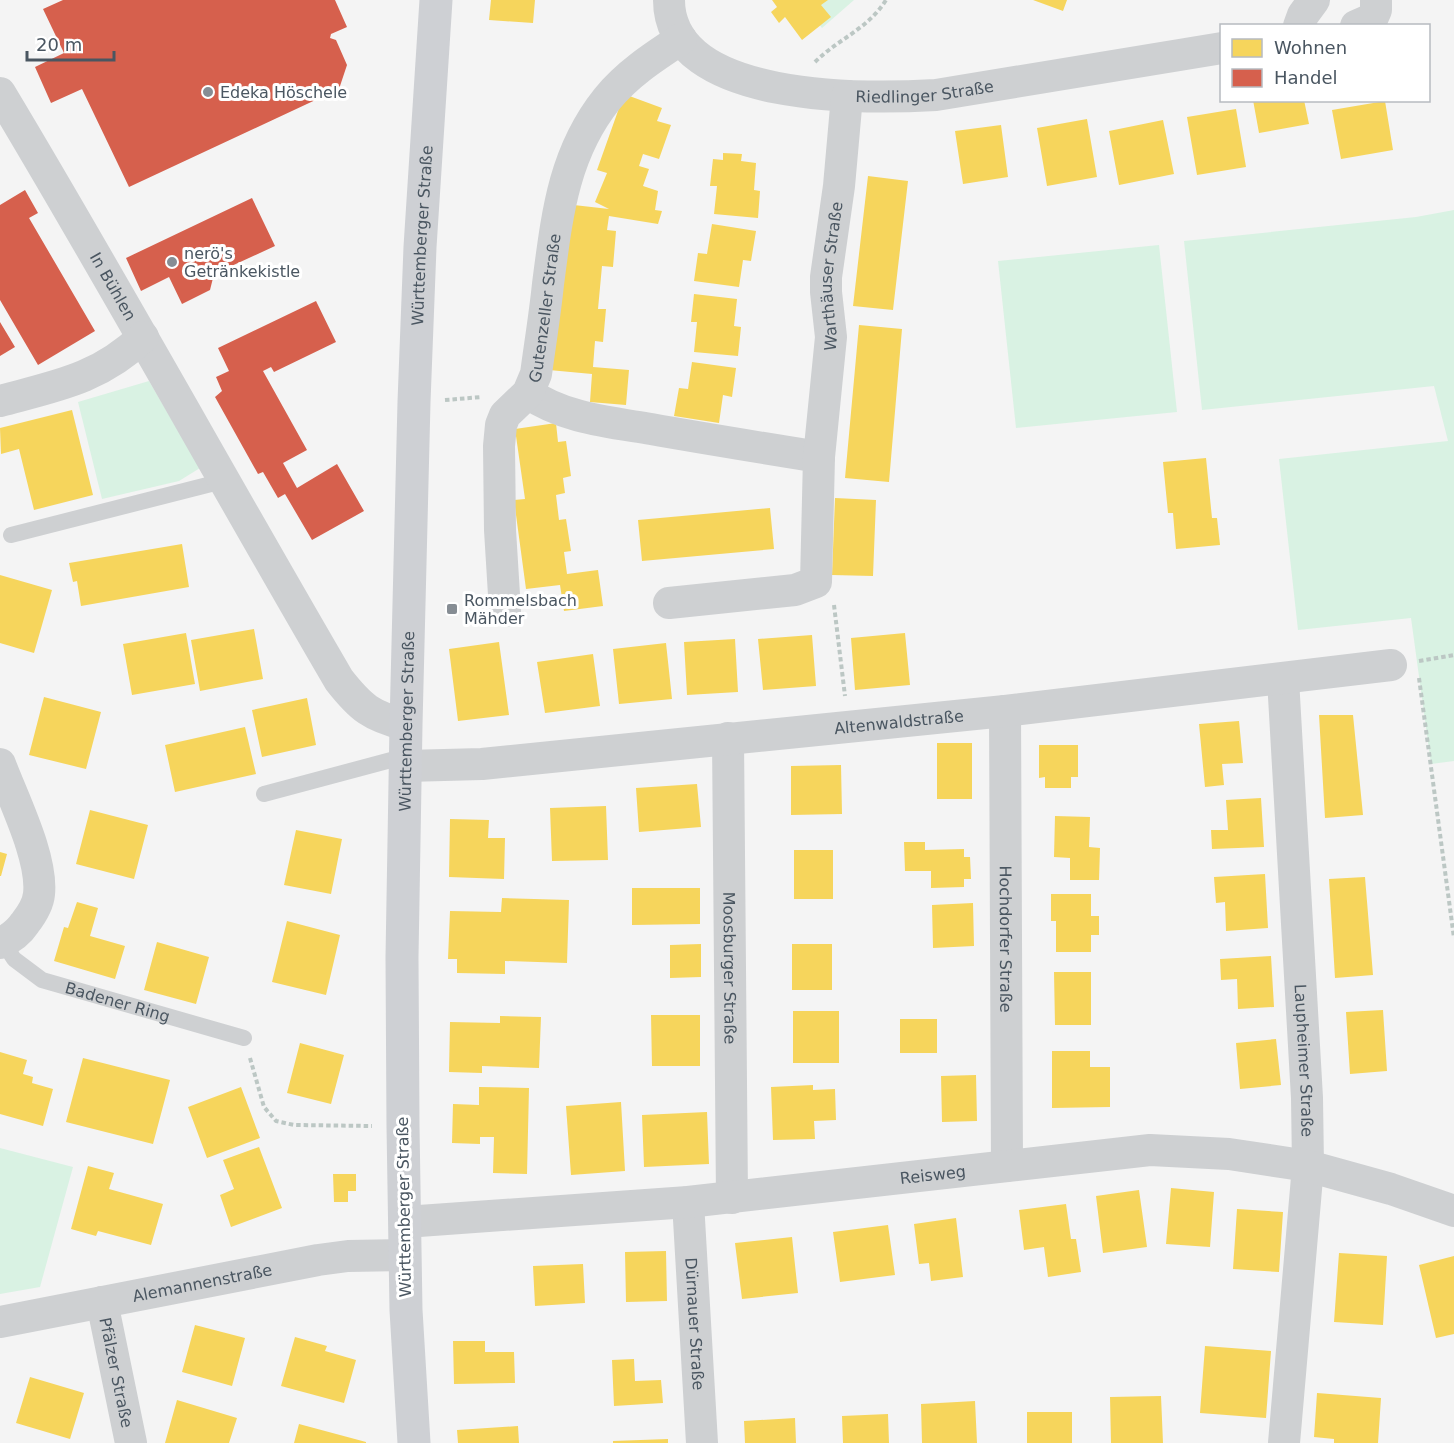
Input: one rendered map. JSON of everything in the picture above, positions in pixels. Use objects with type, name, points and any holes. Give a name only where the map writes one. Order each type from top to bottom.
[{"type":"main road","name":"Württemberger Straße","points":[[414,1443],[406,1310],[402,957],[414,402],[420,247],[436,0]]},
{"type":"street","name":"Riedlinger Straße","points":[[669,0],[673,22],[681,39],[694,55],[712,67],[762,85],[847,96],[906,97],[945,94],[1220,48]]},
{"type":"street","points":[[1300,24],[1314,0]]},
{"type":"street","points":[[1361,24],[1372,19],[1376,10],[1376,0]]},
{"type":"street","name":"Gutenzeller Straße","points":[[505,611],[500,530],[501,425],[505,415],[528,393],[536,374],[560,200],[570,166],[596,114],[621,83],[681,39]]},
{"type":"street","name":"In Bühlen","points":[[0,93],[65,200],[223,481],[339,680],[355,700],[406,749]]},
{"type":"street","name":"Warthäuser Straße","points":[[816,582],[819,457],[831,337],[825,292],[839,186],[847,96]]},
{"type":"street","points":[[0,401],[87,376],[125,354],[143,337]]},
{"type":"street","points":[[528,393],[539,401],[560,410],[599,420],[819,457]]},
{"type":"street","points":[[669,603],[795,590],[816,582]]},
{"type":"street","name":"Altenwaldstraße","points":[[406,749],[482,764],[1005,711],[1283,679],[1405,669]]},
{"type":"street","name":"Laupheimer Straße","points":[[1283,679],[1307,1098],[1308,1166],[1284,1443]]},
{"type":"street","name":"Hochdorfer Straße","points":[[1005,711],[1007,1166]]},
{"type":"street","name":"Moosburger Straße","points":[[728,738],[732,1198]]},
{"type":"street","name":"Badener Ring","points":[[0,764],[30,844],[36,863],[39,886],[38,901],[24,925],[2,943]]},
{"type":"street","name":"Reisweg","points":[[405,1222],[732,1198],[1150,1150],[1229,1154],[1308,1166],[1454,1211]]},
{"type":"street","name":"Dürnauer Straße","points":[[688,1202],[702,1443]]},
{"type":"street","name":"Alemannenstraße","points":[[0,1322],[318,1260],[367,1255],[405,1255]]},
{"type":"street","name":"Pfälzer Straße","points":[[102,1302],[131,1443]]},
{"type":"lane","points":[[11,535],[223,481]]},
{"type":"lane","points":[[264,794],[406,749]]},
{"type":"lane","name":"Badener Ring","points":[[2,943],[14,959],[42,980],[244,1038]]},
{"type":"path","points":[[803,91],[809,68],[824,53],[860,30],[886,0]]},
{"type":"path","points":[[414,402],[528,393]]},
{"type":"path","points":[[816,582],[833,599],[849,726]]},
{"type":"path","points":[[1405,669],[1454,938]]},
{"type":"path","points":[[244,1038],[264,1107],[276,1121],[294,1125],[403,1126]]},
{"type":"green space","points":[[800,0],[854,0],[822,28]]},
{"type":"green space","points":[[1454,210],[1454,761],[1431,764],[1411,618],[1298,630],[1279,459],[1448,441],[1434,386],[1202,410],[1184,241],[1416,217]]},
{"type":"green space","points":[[1159,245],[1177,412],[1016,428],[998,261]]},
{"type":"green space","points":[[149,381],[200,468],[179,481],[102,499],[78,402]]},
{"type":"green space","points":[[0,1148],[73,1167],[40,1287],[0,1294]]},
{"type":"building: Wohnen","points":[[491,0],[535,0],[533,23],[489,20]]},
{"type":"building: Wohnen","points":[[772,0],[828,0],[821,5],[831,17],[802,40],[785,17],[779,23],[771,12],[777,7]]},
{"type":"building: Wohnen","points":[[1033,0],[1067,0],[1063,11]]},
{"type":"building: Wohnen","points":[[624,94],[662,108],[657,121],[671,125],[659,159],[643,154],[639,166],[649,169],[643,186],[658,191],[655,210],[662,211],[658,224],[609,216],[607,230],[616,231],[613,267],[602,266],[598,309],[606,309],[603,342],[595,341],[593,367],[629,370],[626,405],[590,402],[592,374],[549,370],[565,204],[609,209],[595,202],[607,173],[597,170]]},
{"type":"building: Wohnen","points":[[1253,102],[1304,102],[1309,124],[1259,133]]},
{"type":"building: Wohnen","points":[[1385,102],[1393,150],[1341,159],[1332,110]]},
{"type":"building: Wohnen","points":[[1236,109],[1246,167],[1197,175],[1187,117]]},
{"type":"building: Wohnen","points":[[1087,119],[1097,177],[1047,186],[1037,128]]},
{"type":"building: Wohnen","points":[[1163,120],[1174,174],[1119,185],[1109,131]]},
{"type":"building: Wohnen","points":[[1001,125],[1008,177],[963,184],[955,131]]},
{"type":"building: Wohnen","points":[[723,153],[742,154],[741,161],[756,163],[754,190],[760,191],[758,218],[714,214],[717,186],[710,186],[713,159],[723,160]]},
{"type":"building: Wohnen","points":[[868,176],[908,181],[893,310],[853,306]]},
{"type":"building: Wohnen","points":[[712,224],[756,231],[751,261],[743,260],[739,287],[694,281],[698,253],[707,254]]},
{"type":"building: Wohnen","points":[[694,294],[737,299],[734,326],[741,327],[738,356],[694,352],[697,322],[691,322]]},
{"type":"building: Wohnen","points":[[859,325],[902,329],[889,482],[845,478]]},
{"type":"building: Wohnen","points":[[692,362],[736,368],[732,397],[723,395],[719,423],[674,416],[679,388],[688,389]]},
{"type":"building: Wohnen","points":[[72,410],[93,495],[34,510],[19,449],[1,454],[0,428]]},
{"type":"building: Wohnen","points":[[556,423],[558,442],[566,441],[571,476],[563,478],[565,493],[556,495],[559,520],[566,519],[571,551],[564,552],[567,574],[598,570],[603,606],[564,611],[560,585],[526,589],[514,500],[525,499],[515,429]]},
{"type":"building: Wohnen","points":[[1206,458],[1212,518],[1217,518],[1220,545],[1176,549],[1173,513],[1168,513],[1163,462]]},
{"type":"building: Wohnen","points":[[835,498],[876,500],[873,576],[832,575]]},
{"type":"building: Wohnen","points":[[770,508],[774,549],[642,561],[638,520]]},
{"type":"building: Wohnen","points":[[182,544],[189,587],[81,606],[77,581],[73,582],[69,563]]},
{"type":"building: Wohnen","points":[[0,575],[52,590],[34,653],[0,643]]},
{"type":"building: Wohnen","points":[[254,629],[263,679],[200,691],[191,640]]},
{"type":"building: Wohnen","points":[[186,633],[195,684],[132,695],[123,644]]},
{"type":"building: Wohnen","points":[[905,633],[910,685],[855,690],[851,638]]},
{"type":"building: Wohnen","points":[[812,635],[816,686],[763,690],[758,639]]},
{"type":"building: Wohnen","points":[[735,639],[738,692],[687,695],[684,642]]},
{"type":"building: Wohnen","points":[[499,642],[509,715],[458,721],[449,649]]},
{"type":"building: Wohnen","points":[[666,643],[672,699],[619,704],[613,649]]},
{"type":"building: Wohnen","points":[[593,654],[600,706],[545,713],[537,662]]},
{"type":"building: Wohnen","points":[[44,697],[101,712],[86,769],[29,755]]},
{"type":"building: Wohnen","points":[[307,698],[316,745],[262,757],[252,710]]},
{"type":"building: Wohnen","points":[[1319,715],[1353,715],[1363,815],[1325,818]]},
{"type":"building: Wohnen","points":[[1239,721],[1243,763],[1222,764],[1224,785],[1205,787],[1199,724]]},
{"type":"building: Wohnen","points":[[245,727],[256,774],[175,792],[165,745]]},
{"type":"building: Wohnen","points":[[937,743],[972,743],[972,799],[937,799]]},
{"type":"building: Wohnen","points":[[1039,745],[1078,745],[1078,777],[1071,777],[1071,788],[1045,788],[1045,777],[1039,778]]},
{"type":"building: Wohnen","points":[[841,765],[842,814],[791,815],[791,766]]},
{"type":"building: Wohnen","points":[[697,784],[701,827],[639,832],[636,788]]},
{"type":"building: Wohnen","points":[[1261,798],[1264,847],[1212,849],[1211,830],[1228,830],[1226,800]]},
{"type":"building: Wohnen","points":[[606,806],[608,860],[552,861],[550,808]]},
{"type":"building: Wohnen","points":[[90,810],[148,825],[134,879],[76,864]]},
{"type":"building: Wohnen","points":[[1055,816],[1090,817],[1089,847],[1100,848],[1099,880],[1070,880],[1070,858],[1054,857]]},
{"type":"building: Wohnen","points":[[450,819],[489,820],[488,838],[505,838],[504,879],[449,877]]},
{"type":"building: Wohnen","points":[[296,830],[342,839],[331,894],[284,885]]},
{"type":"building: Wohnen","points":[[904,842],[925,842],[925,850],[964,849],[964,857],[970,857],[971,879],[964,879],[964,887],[931,888],[931,871],[905,871]]},
{"type":"building: Wohnen","points":[[794,850],[833,850],[833,899],[794,899]]},
{"type":"building: Wohnen","points":[[0,852],[7,854],[1,876],[0,876]]},
{"type":"building: Wohnen","points":[[1265,874],[1268,928],[1226,931],[1225,902],[1216,903],[1214,877]]},
{"type":"building: Wohnen","points":[[1365,877],[1373,975],[1335,978],[1329,879]]},
{"type":"building: Wohnen","points":[[632,888],[700,888],[700,924],[632,925]]},
{"type":"building: Wohnen","points":[[1051,894],[1091,894],[1091,916],[1099,916],[1099,935],[1091,935],[1091,952],[1056,952],[1056,921],[1051,921]]},
{"type":"building: Wohnen","points":[[502,898],[569,900],[567,963],[505,961],[505,974],[457,973],[457,959],[448,959],[450,911],[501,912]]},
{"type":"building: Wohnen","points":[[77,902],[98,908],[90,936],[125,946],[115,979],[54,961],[64,927],[68,928]]},
{"type":"building: Wohnen","points":[[973,903],[974,946],[933,948],[932,905]]},
{"type":"building: Wohnen","points":[[287,921],[340,935],[326,995],[272,982]]},
{"type":"building: Wohnen","points":[[157,942],[209,957],[196,1004],[144,990]]},
{"type":"building: Wohnen","points":[[701,944],[701,977],[670,978],[670,945]]},
{"type":"building: Wohnen","points":[[792,944],[832,944],[832,990],[792,990]]},
{"type":"building: Wohnen","points":[[1271,956],[1274,1007],[1238,1009],[1237,979],[1221,980],[1220,959]]},
{"type":"building: Wohnen","points":[[1054,972],[1091,972],[1091,1025],[1055,1025]]},
{"type":"building: Wohnen","points":[[1383,1010],[1387,1071],[1350,1074],[1346,1012]]},
{"type":"building: Wohnen","points":[[793,1011],[839,1011],[839,1063],[793,1063]]},
{"type":"building: Wohnen","points":[[651,1015],[700,1015],[700,1066],[652,1066]]},
{"type":"building: Wohnen","points":[[500,1016],[541,1017],[539,1068],[482,1066],[482,1073],[449,1072],[450,1022],[500,1023]]},
{"type":"building: Wohnen","points":[[900,1019],[937,1019],[937,1053],[900,1053]]},
{"type":"building: Wohnen","points":[[1276,1039],[1281,1085],[1240,1089],[1236,1043]]},
{"type":"building: Wohnen","points":[[300,1043],[344,1055],[331,1104],[287,1093]]},
{"type":"building: Wohnen","points":[[1052,1051],[1090,1051],[1090,1067],[1110,1067],[1110,1107],[1052,1108]]},
{"type":"building: Wohnen","points":[[0,1052],[27,1060],[23,1074],[33,1077],[32,1083],[53,1089],[43,1126],[0,1114]]},
{"type":"building: Wohnen","points":[[83,1058],[170,1080],[153,1144],[66,1122]]},
{"type":"building: Wohnen","points":[[976,1075],[977,1121],[942,1122],[941,1076]]},
{"type":"building: Wohnen","points":[[813,1085],[813,1090],[835,1089],[836,1120],[814,1121],[815,1139],[773,1140],[771,1087]]},
{"type":"building: Wohnen","points":[[241,1087],[260,1138],[207,1158],[188,1107]]},
{"type":"building: Wohnen","points":[[479,1087],[529,1088],[527,1174],[493,1173],[494,1137],[480,1137],[480,1144],[452,1143],[453,1104],[479,1105]]},
{"type":"building: Wohnen","points":[[621,1102],[625,1171],[571,1175],[566,1106]]},
{"type":"building: Wohnen","points":[[707,1112],[709,1164],[644,1167],[642,1115]]},
{"type":"building: Wohnen","points":[[259,1147],[282,1208],[231,1227],[220,1195],[234,1189],[223,1160]]},
{"type":"building: Wohnen","points":[[88,1166],[114,1173],[109,1189],[163,1204],[151,1245],[98,1231],[96,1236],[71,1229]]},
{"type":"building: Wohnen","points":[[333,1174],[356,1174],[356,1191],[348,1191],[348,1202],[334,1202]]},
{"type":"building: Wohnen","points":[[1171,1188],[1214,1192],[1210,1247],[1166,1244]]},
{"type":"building: Wohnen","points":[[1139,1190],[1147,1247],[1103,1253],[1096,1196]]},
{"type":"building: Wohnen","points":[[1066,1204],[1071,1239],[1076,1239],[1081,1272],[1048,1277],[1044,1247],[1024,1250],[1019,1210]]},
{"type":"building: Wohnen","points":[[1237,1209],[1283,1212],[1279,1272],[1233,1269]]},
{"type":"building: Wohnen","points":[[956,1218],[963,1277],[931,1281],[929,1263],[919,1264],[914,1224]]},
{"type":"building: Wohnen","points":[[888,1225],[895,1275],[840,1282],[833,1232]]},
{"type":"building: Wohnen","points":[[792,1237],[798,1293],[742,1299],[735,1243]]},
{"type":"building: Wohnen","points":[[666,1251],[667,1301],[626,1302],[625,1252]]},
{"type":"building: Wohnen","points":[[1339,1253],[1387,1256],[1383,1325],[1334,1322]]},
{"type":"building: Wohnen","points":[[1454,1256],[1454,1334],[1436,1338],[1419,1265]]},
{"type":"building: Wohnen","points":[[583,1264],[585,1303],[535,1306],[533,1266]]},
{"type":"building: Wohnen","points":[[195,1325],[245,1338],[232,1386],[182,1372]]},
{"type":"building: Wohnen","points":[[295,1337],[327,1346],[325,1351],[356,1360],[344,1403],[281,1386]]},
{"type":"building: Wohnen","points":[[453,1341],[485,1341],[485,1352],[514,1352],[515,1383],[454,1384]]},
{"type":"building: Wohnen","points":[[1205,1346],[1271,1351],[1266,1418],[1200,1413]]},
{"type":"building: Wohnen","points":[[634,1359],[635,1381],[661,1380],[663,1403],[614,1406],[612,1360]]},
{"type":"building: Wohnen","points":[[30,1377],[84,1393],[70,1439],[16,1423]]},
{"type":"building: Wohnen","points":[[1317,1393],[1381,1398],[1378,1443],[1334,1443],[1334,1439],[1314,1437]]},
{"type":"building: Wohnen","points":[[1161,1396],[1163,1443],[1111,1443],[1110,1397]]},
{"type":"building: Wohnen","points":[[177,1400],[237,1418],[229,1443],[165,1443]]},
{"type":"building: Wohnen","points":[[975,1401],[977,1443],[922,1443],[921,1404]]},
{"type":"building: Wohnen","points":[[1027,1412],[1072,1412],[1072,1443],[1027,1443]]},
{"type":"building: Wohnen","points":[[888,1414],[889,1443],[843,1443],[842,1416]]},
{"type":"building: Wohnen","points":[[795,1418],[796,1443],[745,1443],[744,1421]]},
{"type":"building: Wohnen","points":[[299,1424],[366,1442],[366,1443],[294,1443]]},
{"type":"building: Wohnen","points":[[518,1426],[519,1443],[458,1443],[457,1430]]},
{"type":"building: Wohnen","points":[[668,1439],[668,1443],[613,1443],[613,1441]]},
{"type":"building: Handel","name":"Edeka Höschele","points":[[63,0],[335,0],[347,27],[331,34],[330,38],[336,40],[347,65],[339,89],[129,187],[82,89],[51,103],[35,67],[64,53],[43,9]]},
{"type":"building: Handel","points":[[25,190],[38,213],[29,218],[95,331],[38,365],[0,300],[0,205]]},
{"type":"building: Handel","points":[[252,198],[275,246],[214,274],[210,290],[182,304],[169,277],[141,291],[126,258]]},
{"type":"building: Handel","points":[[316,301],[336,342],[274,372],[271,367],[263,371],[307,450],[283,463],[297,488],[337,464],[364,511],[312,540],[285,494],[278,498],[263,472],[258,474],[215,397],[222,391],[216,377],[229,371],[218,348]]},
{"type":"building: Handel","points":[[0,322],[15,347],[0,356]]},
{"type":"place","name":"Edeka Höschele","points":[[208,92]]},
{"type":"place","name":"nerö's Getränkekistle","points":[[172,262]]},
{"type":"place","name":"Rommelsbach Mähder","points":[[452,609]]}]
